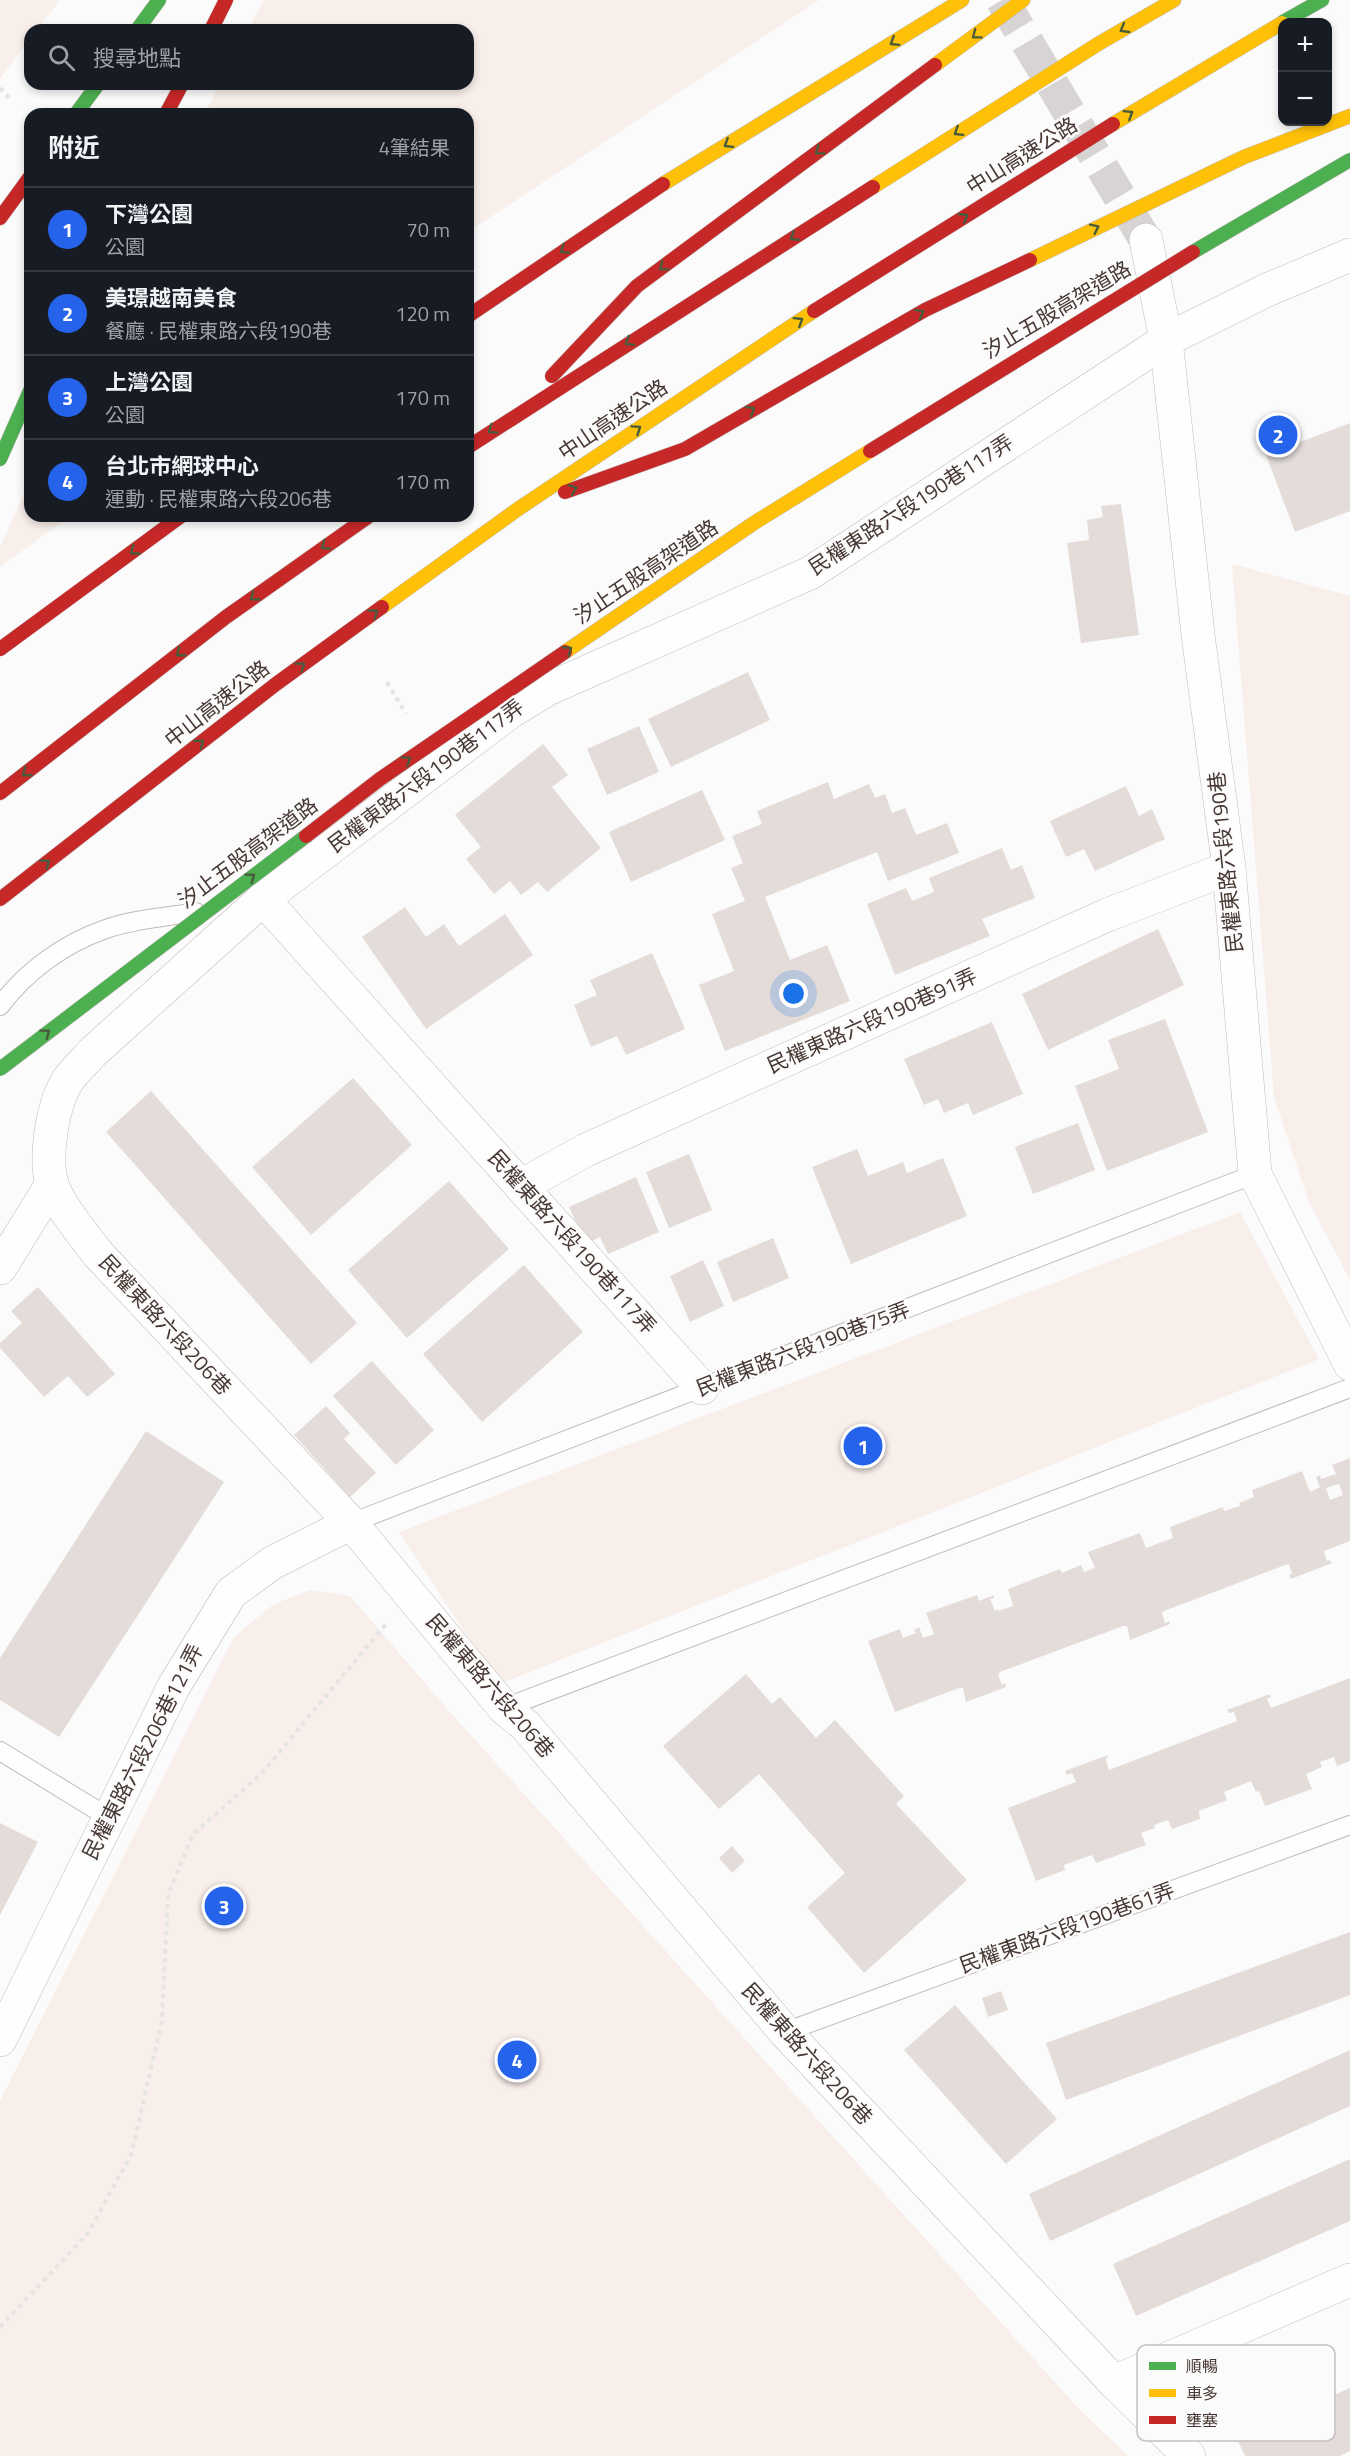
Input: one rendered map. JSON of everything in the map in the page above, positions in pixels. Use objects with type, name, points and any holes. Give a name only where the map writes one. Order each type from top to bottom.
[{"type":"highway","points":[[141,24],[159,0]]},
{"type":"highway","points":[[214,24],[226,0]]},
{"type":"highway","points":[[474,312],[627,207],[962,0]]},
{"type":"highway","points":[[516,414],[637,286],[1023,0]]},
{"type":"highway","points":[[474,443],[1088,50],[1174,0]]},
{"type":"highway","name":"中山高速公路","points":[[1291,18],[1322,0]]},
{"type":"highway","name":"中山高速公路","points":[[0,899],[276,684],[518,509],[776,335],[1188,77],[1278,26]]},
{"type":"highway","points":[[80,108],[94,90]]},
{"type":"highway","points":[[169,108],[179,90]]},
{"type":"highway","points":[[518,509],[685,449],[925,310],[1244,157],[1350,116]]},
{"type":"highway","name":"汐止五股高架道路","points":[[0,1069],[380,779],[754,523],[1092,312],[1350,160]]},
{"type":"highway","points":[[0,218],[24,185]]},
{"type":"highway","points":[[0,459],[24,405]]},
{"type":"highway","points":[[0,648],[173,522]]},
{"type":"highway","points":[[0,793],[226,617],[361,522]]},
{"type":"street","name":"民權東路六段190巷","points":[[1146,240],[1166,340],[1198,635],[1229,868],[1255,1174],[1350,1364]]},
{"type":"street","name":"民權東路六段190巷117弄","points":[[702,1388],[263,899],[530,699],[810,573],[1166,340],[1267,290],[1350,255]]},
{"type":"street","name":"民權東路六段190巷91弄","points":[[521,1186],[586,1150],[1107,915],[1229,868]]},
{"type":"street","name":"民權東路六段206巷","points":[[263,899],[93,1052],[68,1080],[53,1116],[50,1158],[52,1184],[71,1217],[98,1254],[351,1523],[504,1708],[526,1726],[785,2032],[1137,2404]]},
{"type":"street","points":[[0,1268],[52,1184]]},
{"type":"street","name":"民權東路六段206巷121弄","points":[[0,2040],[174,1686],[231,1593],[272,1563],[351,1523]]},
{"type":"street","points":[[1200,2345],[1350,2280]]},
{"type":"street","points":[[1114,2382],[1137,2372]]},
{"type":"street","name":"民權東路六段206巷","points":[[1175,2441],[1190,2456]]},
{"type":"lane","points":[[0,1006],[15,986],[58,951],[106,929],[263,899]]},
{"type":"lane","name":"民權東路六段190巷75弄","points":[[351,1523],[1255,1174]]},
{"type":"lane","points":[[504,1708],[1350,1389]]},
{"type":"lane","points":[[0,1751],[108,1817]]},
{"type":"lane","name":"民權東路六段190巷61弄","points":[[785,2032],[1350,1825]]},
{"type":"path","points":[[0,88],[12,101]]},
{"type":"path","points":[[0,2327],[88,2233],[131,2155],[162,2021],[168,1895],[194,1834],[261,1774],[411,1593]]},
{"type":"shaded area","points":[[0,0],[60,0],[42,24],[24,24],[24,47],[0,79]]},
{"type":"shaded area","points":[[264,0],[819,0],[474,228],[474,108],[207,108],[217,90],[474,90],[474,24],[251,24]]},
{"type":"shaded area","points":[[24,494],[24,522],[62,522],[0,567],[0,547]]},
{"type":"shaded area","points":[[1232,564],[1350,596],[1350,1280],[1309,1202],[1274,1097]]},
{"type":"shaded area","points":[[1240,1212],[1319,1359],[499,1684],[399,1532]]},
{"type":"shaded area","points":[[310,1590],[350,1596],[449,1711],[1079,2409],[1128,2456],[0,2456],[0,2101],[234,1637],[274,1604]]},
{"type":"building","points":[[1350,423],[1350,511],[1295,532],[1266,455]]},
{"type":"building","points":[[1121,504],[1139,635],[1081,643],[1067,543],[1089,540],[1087,520],[1103,517],[1101,506]]},
{"type":"building","points":[[748,672],[770,720],[671,767],[648,719]]},
{"type":"building","points":[[639,726],[659,772],[607,795],[587,749]]},
{"type":"building","points":[[543,744],[568,775],[552,787],[601,848],[547,892],[538,882],[521,895],[510,881],[494,894],[466,859],[481,847],[455,815]]},
{"type":"building","points":[[828,782],[834,799],[869,784],[875,798],[885,794],[892,813],[905,808],[916,835],[947,823],[959,853],[888,881],[877,852],[765,897],[790,960],[827,945],[850,1001],[725,1051],[699,985],[734,971],[712,914],[745,901],[731,868],[743,863],[732,836],[762,824],[757,811]]},
{"type":"building","points":[[1126,786],[1139,816],[1152,809],[1165,839],[1095,871],[1084,849],[1066,857],[1050,821]]},
{"type":"building","points":[[702,790],[725,840],[631,882],[609,832]]},
{"type":"building","points":[[1002,848],[1011,870],[1022,865],[1035,898],[982,919],[990,936],[895,975],[867,904],[906,888],[912,901],[934,892],[929,878]]},
{"type":"building","points":[[405,907],[426,937],[444,924],[459,946],[505,914],[533,955],[426,1029],[362,937]]},
{"type":"building","points":[[1158,929],[1184,985],[1048,1050],[1022,994]]},
{"type":"building","points":[[652,953],[685,1029],[626,1055],[617,1036],[591,1047],[574,1005],[597,995],[590,980]]},
{"type":"building","points":[[1165,1019],[1208,1132],[1107,1171],[1075,1086],[1119,1069],[1108,1040]]},
{"type":"building","points":[[992,1022],[1023,1094],[973,1115],[968,1103],[944,1113],[938,1099],[924,1105],[904,1059]]},
{"type":"building","points":[[353,1078],[412,1145],[311,1235],[252,1167]]},
{"type":"building","points":[[151,1091],[357,1323],[311,1364],[106,1132]]},
{"type":"building","points":[[1078,1123],[1095,1170],[1033,1194],[1015,1147]]},
{"type":"building","points":[[857,1149],[868,1176],[903,1162],[907,1173],[943,1158],[967,1216],[851,1264],[812,1167]]},
{"type":"building","points":[[689,1154],[712,1210],[669,1228],[646,1172]]},
{"type":"building","points":[[636,1177],[659,1232],[608,1254],[600,1237],[586,1244],[569,1207]]},
{"type":"building","points":[[449,1181],[509,1249],[407,1338],[348,1270]]},
{"type":"building","points":[[773,1238],[789,1278],[733,1302],[717,1262]]},
{"type":"building","points":[[703,1260],[724,1306],[690,1322],[670,1276]]},
{"type":"building","points":[[524,1265],[583,1332],[482,1422],[423,1354]]},
{"type":"building","points":[[38,1287],[115,1374],[87,1397],[68,1376],[44,1397],[0,1348],[0,1343],[22,1323],[11,1311]]},
{"type":"building","points":[[372,1361],[434,1430],[396,1465],[333,1396]]},
{"type":"building","points":[[326,1406],[350,1433],[344,1439],[376,1473],[350,1497],[294,1435]]},
{"type":"building","points":[[146,1431],[224,1482],[59,1737],[0,1700],[0,1658]]},
{"type":"building","points":[[1350,1458],[1350,1541],[1324,1551],[1327,1561],[1330,1560],[1332,1563],[1291,1579],[1289,1564],[1285,1565],[1164,1611],[1162,1612],[1165,1623],[1169,1621],[1170,1624],[1130,1640],[1127,1626],[1123,1626],[1000,1672],[998,1675],[1002,1685],[1005,1683],[1006,1687],[966,1702],[963,1688],[959,1688],[895,1712],[868,1641],[900,1629],[903,1638],[916,1633],[914,1630],[919,1627],[923,1638],[934,1634],[926,1613],[977,1595],[979,1601],[994,1595],[994,1598],[990,1599],[995,1611],[1013,1606],[1008,1589],[1060,1569],[1062,1573],[1081,1565],[1084,1572],[1095,1568],[1088,1552],[1140,1533],[1146,1548],[1173,1538],[1170,1527],[1223,1507],[1224,1511],[1240,1506],[1239,1503],[1254,1497],[1252,1490],[1302,1471],[1310,1492],[1320,1487],[1316,1477],[1320,1475],[1321,1479],[1336,1474],[1332,1465]],"holes":[[[1339,1484],[1343,1495],[1330,1500],[1326,1488]]]},
{"type":"building","points":[[746,1674],[772,1704],[780,1697],[816,1738],[835,1720],[904,1796],[896,1804],[967,1880],[864,1973],[807,1907],[845,1873],[759,1774],[719,1809],[663,1746]]},
{"type":"building","points":[[1350,1678],[1350,1761],[1337,1766],[1334,1757],[1320,1762],[1322,1767],[1306,1774],[1312,1789],[1265,1806],[1259,1791],[1256,1792],[1251,1781],[1224,1792],[1227,1800],[1199,1811],[1200,1819],[1172,1829],[1168,1820],[1154,1825],[1155,1828],[1141,1833],[1146,1845],[1096,1863],[1092,1855],[1064,1865],[1065,1870],[1036,1881],[1008,1808],[1076,1782],[1072,1773],[1067,1775],[1065,1771],[1108,1755],[1106,1760],[1109,1770],[1237,1721],[1234,1712],[1229,1713],[1227,1710],[1270,1694],[1271,1697],[1267,1699],[1271,1708]]},
{"type":"building","points":[[0,1823],[38,1842],[0,1915]]},
{"type":"building","points":[[732,1846],[745,1861],[732,1873],[719,1858]]},
{"type":"building","points":[[1350,1932],[1350,1995],[1066,2100],[1046,2043]]},
{"type":"building","points":[[1001,1991],[1008,2010],[988,2017],[982,1998]]},
{"type":"building","points":[[955,2005],[1057,2119],[1006,2164],[904,2050]]},
{"type":"building","points":[[1350,2050],[1350,2106],[1050,2241],[1029,2194]]},
{"type":"building","points":[[1350,2159],[1350,2221],[1136,2316],[1113,2264]]},
{"type":"building","points":[[1350,2388],[1350,2451],[1340,2456],[1245,2456],[1238,2441],[1335,2441],[1335,2395]]},
{"type":"tunnel","points":[[1002,0],[1143,236]]},
{"type":"traffic: fast","points":[[141,24],[159,0]]},
{"type":"traffic: fast","points":[[1290,18],[1322,0]]},
{"type":"traffic: fast","points":[[80,108],[94,90]]},
{"type":"traffic: fast","points":[[1193,252],[1350,160]]},
{"type":"traffic: fast","points":[[0,459],[24,405]]},
{"type":"traffic: fast","points":[[0,1069],[306,836]]},
{"type":"traffic: slow","points":[[663,184],[962,0]]},
{"type":"traffic: slow","points":[[935,65],[1023,0]]},
{"type":"traffic: slow","points":[[873,187],[1098,44],[1174,0]]},
{"type":"traffic: slow","points":[[1113,124],[1278,25]]},
{"type":"traffic: slow","points":[[1030,260],[1244,157],[1350,116]]},
{"type":"traffic: slow","points":[[382,607],[518,509],[814,311]]},
{"type":"traffic: slow","points":[[565,652],[754,523],[870,451]]},
{"type":"traffic: jam","points":[[214,24],[226,0]]},
{"type":"traffic: jam","points":[[552,376],[637,286],[935,65]]},
{"type":"traffic: jam","points":[[169,108],[179,90]]},
{"type":"traffic: jam","points":[[814,311],[1113,124]]},
{"type":"traffic: jam","points":[[474,312],[663,184]]},
{"type":"traffic: jam","points":[[0,218],[24,185]]},
{"type":"traffic: jam","points":[[474,443],[873,187]]},
{"type":"traffic: jam","points":[[870,451],[1193,252]]},
{"type":"traffic: jam","points":[[565,492],[685,449],[925,310],[1030,260]]},
{"type":"traffic: jam","points":[[0,649],[173,522]]},
{"type":"traffic: jam","points":[[0,793],[226,617],[361,522]]},
{"type":"traffic: jam","points":[[0,899],[276,684],[382,607]]},
{"type":"traffic: jam","points":[[306,836],[380,779],[565,652]]},
{"type":"place","name":"美璟越南美食","points":[[1278,435]]},
{"type":"place","name":"下灣公園","points":[[863,1446]]},
{"type":"place","name":"上灣公園","points":[[224,1906]]},
{"type":"place","name":"台北市網球中心","points":[[517,2060]]}]
